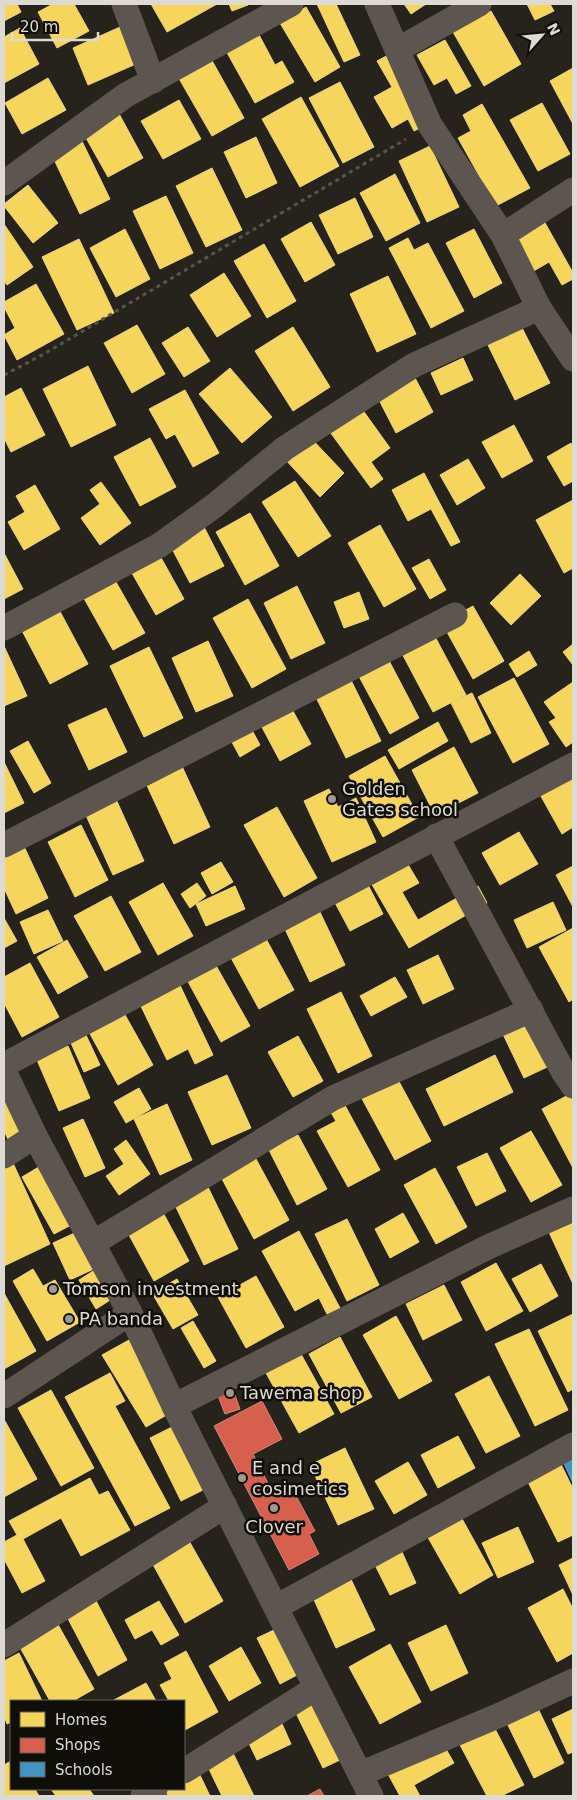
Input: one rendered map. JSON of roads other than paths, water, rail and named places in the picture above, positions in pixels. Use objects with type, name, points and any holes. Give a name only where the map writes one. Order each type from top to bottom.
[{"type":"street","points":[[124,4],[153,80]]},
{"type":"street","points":[[4,182],[126,96],[291,4]]},
{"type":"street","points":[[377,4],[430,124],[503,235],[539,308],[573,359]]},
{"type":"street","points":[[397,50],[479,4]]},
{"type":"street","points":[[503,235],[573,190]]},
{"type":"street","points":[[4,628],[160,545],[214,506],[285,448],[414,365],[539,308]]},
{"type":"street","points":[[4,845],[455,615]]},
{"type":"street","points":[[4,1065],[573,765]]},
{"type":"street","points":[[436,836],[573,1086]]},
{"type":"street","points":[[93,1243],[333,1098],[531,1010]]},
{"type":"street","points":[[4,1071],[35,1136],[130,1313],[174,1406],[371,1796]]},
{"type":"street","points":[[4,1156],[35,1136]]},
{"type":"street","points":[[174,1406],[488,1247],[573,1209]]},
{"type":"street","points":[[4,1396],[130,1313]]},
{"type":"street","points":[[276,1607],[573,1445]]},
{"type":"street","points":[[4,1646],[225,1506]]},
{"type":"street","points":[[360,1774],[573,1681]]},
{"type":"street","points":[[185,1769],[316,1688]]},
{"type":"place","name":"Golden Gates school","points":[[332,799]]},
{"type":"place","name":"Tomson investment","points":[[53,1289]]},
{"type":"place","name":"PA banda","points":[[69,1319]]},
{"type":"place","name":"Tawema shop","points":[[230,1393]]},
{"type":"place","name":"E and e cosimetics","points":[[242,1478]]},
{"type":"place","name":"Clover","points":[[274,1508]]}]
